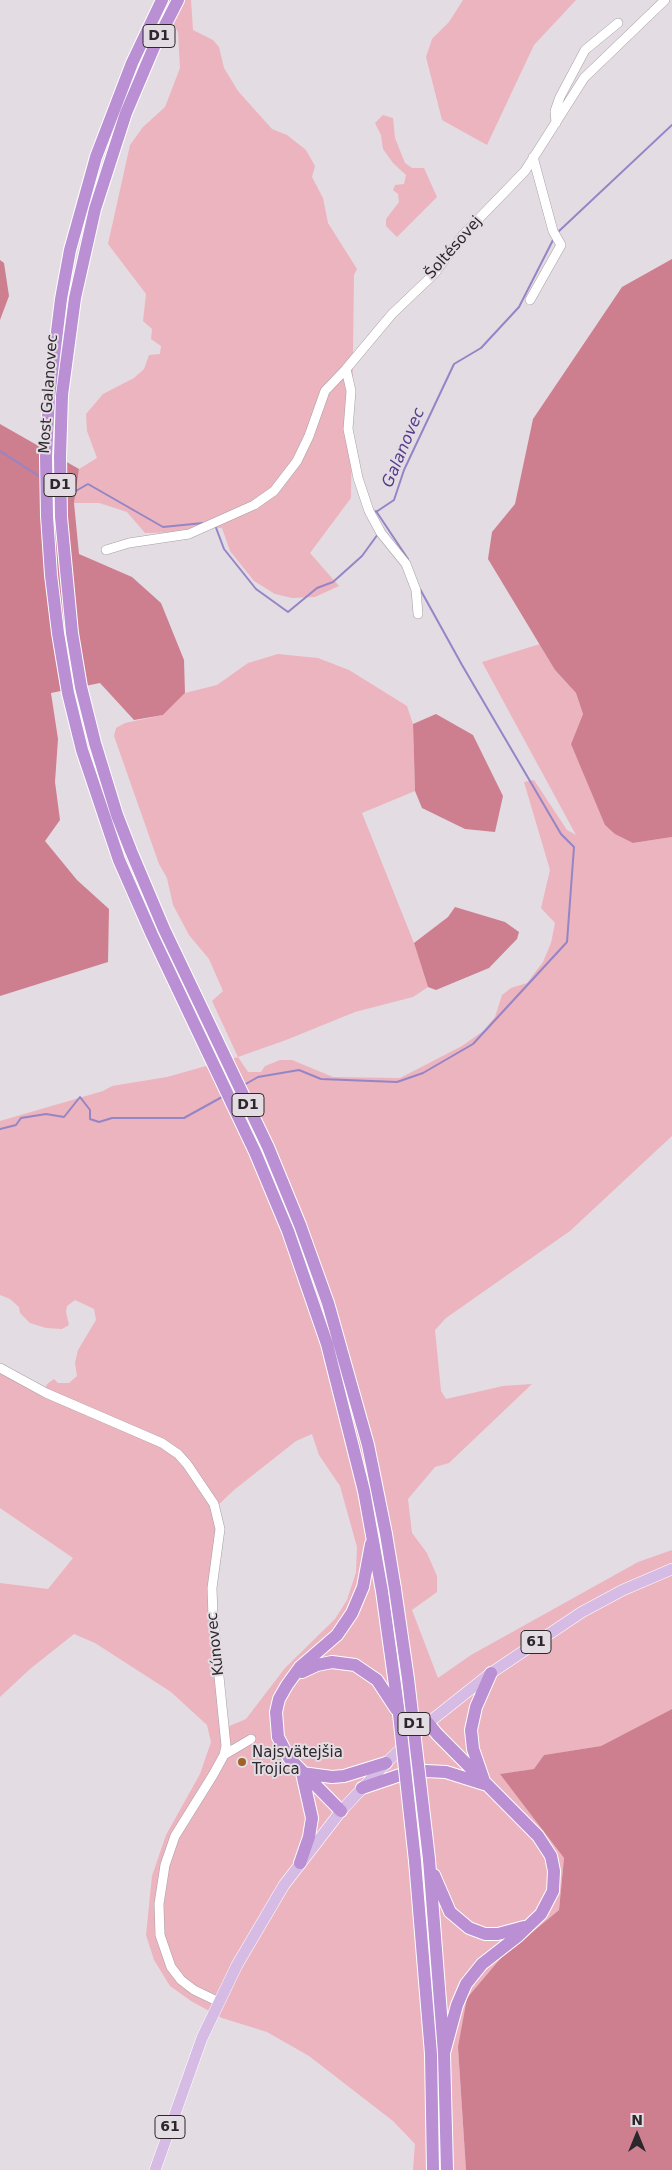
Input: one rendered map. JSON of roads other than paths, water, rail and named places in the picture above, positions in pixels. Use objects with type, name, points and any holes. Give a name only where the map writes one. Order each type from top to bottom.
[{"type":"highway","name":"Most Galanovec","points":[[162,0],[132,63],[114,107],[94,166],[70,250],[61,299],[49,397],[46,457],[51,575],[64,671],[82,750],[106,824],[132,890],[255,1152],[288,1231],[315,1308],[336,1378],[373,1537]]},
{"type":"highway","name":"Most Galanovec","points":[[178,0],[142,73],[126,113],[94,209],[75,298],[62,395],[60,458],[61,517],[65,575],[78,671],[94,743],[117,815],[153,905],[250,1107],[300,1225],[328,1303],[354,1391],[377,1489],[395,1589],[408,1679],[429,1859]]},
{"type":"highway","name":"D1","points":[[373,1537],[399,1714],[415,1861],[428,2017],[433,2111],[433,2170]]},
{"type":"highway","points":[[341,1811],[302,1773],[282,1747],[275,1722],[281,1693],[300,1668],[337,1635],[352,1613],[363,1587],[373,1537]]},
{"type":"highway","points":[[296,1675],[324,1663],[337,1662],[355,1665],[377,1680],[399,1714]]},
{"type":"highway","points":[[486,1784],[473,1749],[472,1730],[476,1707],[492,1673]]},
{"type":"highway","points":[[428,1723],[538,1836],[551,1856],[554,1878],[551,1897],[542,1914],[482,1964],[470,1978],[457,2005],[444,2053]]},
{"type":"highway","points":[[302,1773],[332,1777],[344,1776],[386,1763]]},
{"type":"highway","points":[[362,1788],[406,1773],[426,1771],[446,1772],[486,1784]]},
{"type":"highway","points":[[300,1863],[312,1818],[302,1773]]},
{"type":"highway","name":"D1","points":[[429,1859],[444,2053],[447,2170]]},
{"type":"highway","points":[[429,1859],[445,1904],[464,1925],[480,1932],[498,1934],[531,1924]]},
{"type":"main road","name":"61","points":[[155,2170],[184,2085],[219,2002],[250,1942],[284,1885],[341,1811],[386,1763],[428,1723],[492,1673],[582,1612],[623,1590],[672,1568]]},
{"type":"street","name":"Šoltésovej","points":[[346,369],[392,314],[434,274],[463,235],[525,171],[584,78],[665,0]]},
{"type":"street","name":"Šoltésovej","points":[[556,123],[555,111],[560,97],[585,50],[618,23]]},
{"type":"street","points":[[530,300],[561,245],[555,234],[533,157]]},
{"type":"street","points":[[106,550],[129,543],[189,534],[254,505],[274,491],[297,461],[309,436],[325,392],[346,369]]},
{"type":"street","points":[[346,369],[351,391],[348,429],[358,478],[369,511],[381,533],[406,564],[416,590],[418,614]]},
{"type":"street","name":"Kúnovec","points":[[0,1368],[46,1393],[162,1443],[178,1454],[205,1488],[214,1504],[220,1529],[212,1588],[226,1734],[224,1755],[175,1836],[165,1865],[159,1904],[160,1935],[171,1967],[181,1980],[194,1990],[219,2002]]},
{"type":"street","points":[[224,1755],[252,1739]]},
{"type":"waterway","name":"Galanovec","points":[[558,232],[672,125]]},
{"type":"waterway","name":"Galanovec","points":[[376,512],[394,500],[404,470],[454,364],[481,348],[519,307],[554,238]]},
{"type":"waterway","name":"Galanovec","points":[[0,451],[42,478]]},
{"type":"waterway","name":"Galanovec","points":[[64,488],[74,492],[88,484],[163,527],[203,523]]},
{"type":"waterway","points":[[376,511],[408,559]]},
{"type":"waterway","name":"Galanovec","points":[[215,525],[224,549],[256,589],[288,612],[317,588],[333,582],[362,556],[378,534]]},
{"type":"waterway","points":[[244,1085],[258,1077],[299,1070],[321,1079],[397,1082],[423,1073],[473,1044],[567,942],[574,847],[561,834],[462,665],[420,589]]},
{"type":"waterway","points":[[0,1129],[16,1125],[21,1118],[46,1114],[64,1117],[80,1097],[90,1110],[90,1119],[99,1122],[112,1118],[184,1118],[222,1097]]},
{"type":"place","name":"Najsvätejšia Trojica","points":[[242,1762]]}]
